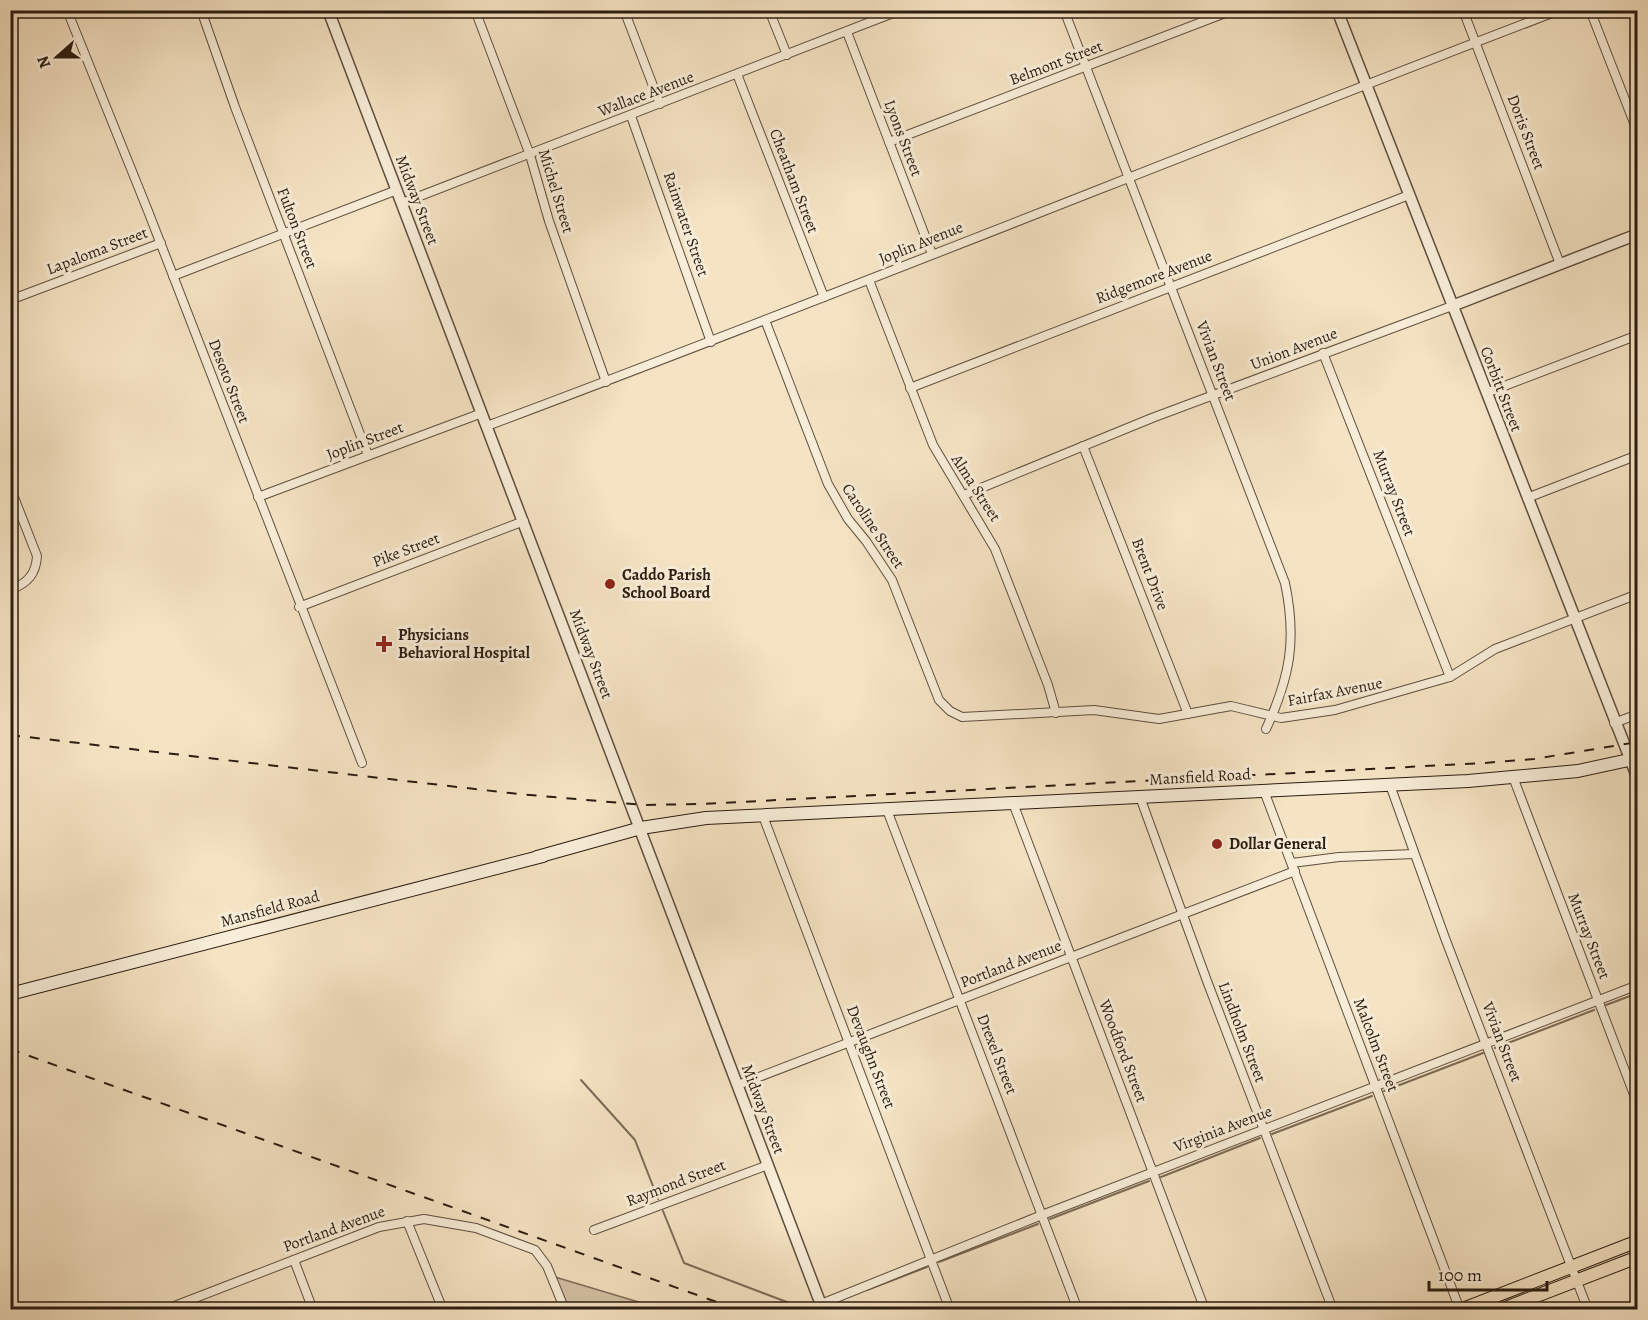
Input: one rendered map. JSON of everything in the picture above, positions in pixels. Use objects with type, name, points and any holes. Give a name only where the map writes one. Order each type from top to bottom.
[{"type":"main road","name":"Mansfield Road","points":[[10,994],[537,856],[706,818],[1513,777],[1578,771],[1634,759]]},
{"type":"main road","points":[[1460,1310],[1638,1241]]},
{"type":"main road","points":[[1500,1310],[1638,1257]]},
{"type":"street","name":"Desoto Street","points":[[67,10],[161,243],[299,607],[362,763]]},
{"type":"street","name":"Fulton Street","points":[[201,10],[368,455]]},
{"type":"street","name":"Midway Street","points":[[328,10],[822,1306]]},
{"type":"street","name":"Michel Street","points":[[476,10],[530,155],[549,221],[606,382]]},
{"type":"street","points":[[624,10],[660,105]]},
{"type":"street","points":[[769,10],[787,55]]},
{"type":"street","name":"Wallace Avenue","points":[[402,203],[901,10]]},
{"type":"street","name":"Vivian Street","points":[[1064,10],[1278,561],[1290,606],[1291,638],[1288,673],[1266,729]]},
{"type":"street","name":"Belmont Street","points":[[889,142],[1233,10]]},
{"type":"street","name":"Corbitt Street","points":[[1337,10],[1614,723],[1634,759],[1638,779]]},
{"type":"street","name":"Doris Street","points":[[1463,10],[1560,264]]},
{"type":"street","name":"Joplin Avenue","points":[[487,426],[711,342],[1560,10]]},
{"type":"street","points":[[1590,10],[1638,133]]},
{"type":"street","name":"Lyons Street","points":[[847,32],[932,254]]},
{"type":"street","name":"Cheatham Street","points":[[737,74],[824,297]]},
{"type":"street","name":"Rainwater Street","points":[[631,116],[711,342]]},
{"type":"street","points":[[173,276],[397,190]]},
{"type":"street","name":"Ridgemore Avenue","points":[[910,388],[1409,195]]},
{"type":"street","name":"Union Avenue","points":[[964,495],[1213,395],[1638,234]]},
{"type":"street","name":"Lapaloma Street","points":[[10,300],[161,243]]},
{"type":"street","name":"Alma Street","points":[[869,280],[936,453],[964,495],[995,549],[1048,685],[1056,713]]},
{"type":"street","name":"Caroline Street","points":[[765,320],[828,484],[848,519],[866,540],[892,580],[935,691],[950,711]]},
{"type":"street","points":[[1486,393],[1638,335]]},
{"type":"street","name":"Murray Street","points":[[1323,353],[1450,677]]},
{"type":"street","name":"Joplin Street","points":[[258,497],[482,412]]},
{"type":"street","name":"Brent Drive","points":[[1083,446],[1188,714]]},
{"type":"street","points":[[1527,498],[1638,455]]},
{"type":"street","points":[[10,487],[35,546],[36,567],[29,579],[10,590]]},
{"type":"street","name":"Pike Street","points":[[299,607],[524,521]]},
{"type":"street","name":"Fairfax Avenue","points":[[950,711],[962,717],[1114,712],[1149,719],[1231,706],[1272,716],[1313,714],[1356,706],[1450,677],[1495,649],[1638,594]]},
{"type":"street","points":[[1614,723],[1638,714]]},
{"type":"street","name":"Murray Street","points":[[1513,777],[1638,1105]]},
{"type":"street","name":"Vivian Street","points":[[1390,784],[1414,854],[1588,1310]]},
{"type":"street","name":"Malcolm Street","points":[[1264,791],[1460,1310]]},
{"type":"street","name":"Lindholm Street","points":[[1140,797],[1182,914],[1333,1310]]},
{"type":"street","name":"Woodford Street","points":[[1013,803],[1205,1310]]},
{"type":"street","name":"Drexel Street","points":[[887,810],[1078,1310]]},
{"type":"street","name":"Devaughn Street","points":[[763,816],[950,1310]]},
{"type":"street","name":"Portland Avenue","points":[[738,1085],[1182,914],[1293,867],[1339,856],[1414,854]]},
{"type":"street","name":"Virginia Avenue","points":[[822,1306],[1042,1215],[1638,986]]},
{"type":"street","name":"Raymond Street","points":[[594,1230],[768,1165]]},
{"type":"street","name":"Portland Avenue","points":[[164,1310],[184,1306],[379,1227],[407,1221],[441,1220],[493,1233],[535,1250],[543,1258],[565,1310]]},
{"type":"street","points":[[407,1221],[443,1310]]},
{"type":"street","points":[[294,1260],[314,1310]]},
{"type":"shaded area","points":[[555,1277],[662,1309],[568,1309]]},
{"type":"waterway","points":[[1606,1005],[1638,993]]},
{"type":"waterway","points":[[1495,1048],[1594,1010]]},
{"type":"waterway","points":[[1384,1091],[1483,1053]]},
{"type":"waterway","points":[[581,1080],[635,1140],[658,1199]]},
{"type":"waterway","points":[[1272,1134],[1372,1096]]},
{"type":"waterway","points":[[1161,1177],[1260,1138]]},
{"type":"waterway","points":[[1050,1219],[1149,1181]]},
{"type":"waterway","points":[[663,1211],[684,1263],[808,1310]]},
{"type":"waterway","points":[[939,1262],[1038,1224]]},
{"type":"waterway","points":[[867,1290],[927,1267]]},
{"type":"railway","points":[[10,735],[518,794],[644,805],[702,804],[1484,763],[1534,759],[1638,742]]},
{"type":"railway","points":[[10,1049],[739,1310]]},
{"type":"place","name":"Caddo Parish School Board","points":[[610,584]]},
{"type":"place","name":"Physicians Behavioral Hospital","points":[[384,644]]},
{"type":"place","name":"Dollar General","points":[[1217,844]]}]
